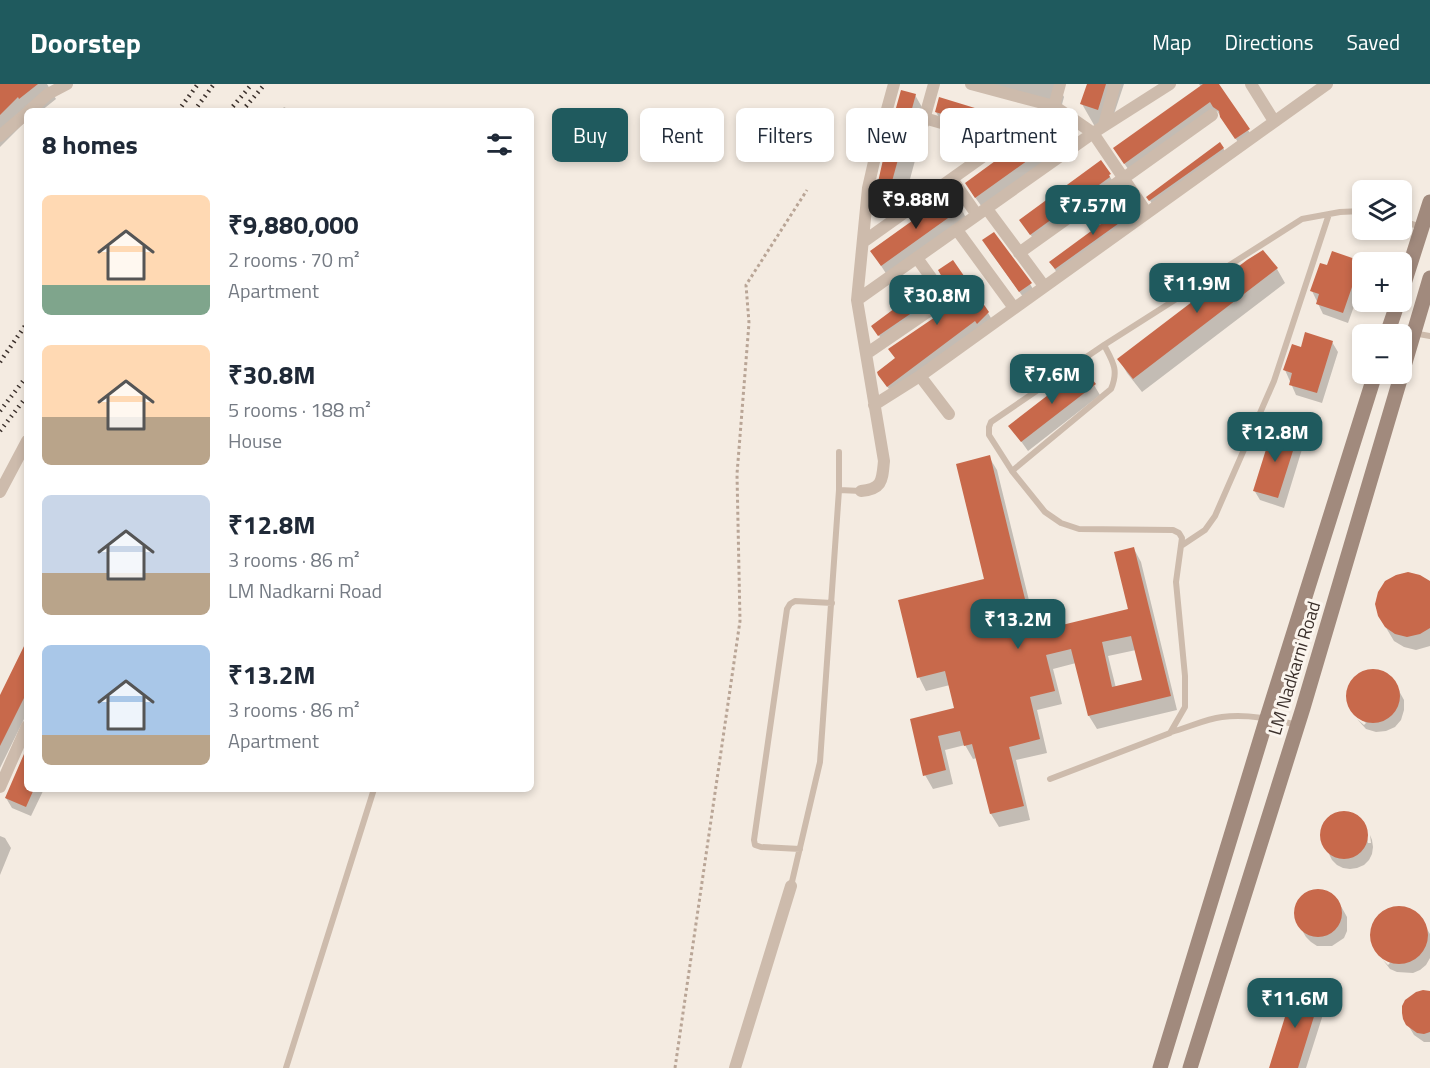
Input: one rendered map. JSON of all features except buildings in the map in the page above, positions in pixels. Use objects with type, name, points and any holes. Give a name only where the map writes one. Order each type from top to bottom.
[{"type":"street","points":[[32,108],[48,94],[67,84]]},
{"type":"street","points":[[861,490],[869,490],[879,485],[882,480],[884,461],[857,300],[868,188],[894,84]]},
{"type":"street","points":[[927,108],[934,84]]},
{"type":"street","points":[[971,84],[1054,106],[1093,133],[1147,213]]},
{"type":"street","points":[[1051,108],[1054,106],[1060,84]]},
{"type":"street","points":[[1104,125],[1115,84]]},
{"type":"street","points":[[857,300],[1104,125],[1170,84]]},
{"type":"street","points":[[1251,84],[1275,121]]},
{"type":"street","points":[[874,405],[920,376],[1327,84]]},
{"type":"street","points":[[0,136],[24,115]]},
{"type":"street","points":[[1019,253],[1212,115]]},
{"type":"street","points":[[863,242],[975,162]]},
{"type":"street","points":[[952,178],[1019,253],[1044,286]]},
{"type":"street","points":[[1412,264],[1426,228],[1430,202]]},
{"type":"street","points":[[957,230],[1014,308]]},
{"type":"street","points":[[866,354],[942,302],[942,293],[917,258]]},
{"type":"street","name":"LM Nadkarni Road","points":[[1190,1068],[1298,725],[1430,278]]},
{"type":"street","points":[[920,376],[949,414]]},
{"type":"street","name":"LM Nadkarni Road","points":[[1160,1068],[1372,384]]},
{"type":"street","points":[[0,492],[24,447]]},
{"type":"street","points":[[0,787],[24,733]]},
{"type":"street","points":[[735,1068],[791,886]]},
{"type":"lane","points":[[1170,733],[1185,707],[1185,676],[1176,582],[1182,538],[1173,530],[1079,530],[1061,523],[1045,512],[1012,471],[989,435],[989,427],[991,422],[1104,345],[1302,219],[1352,212]]},
{"type":"lane","points":[[1181,546],[1205,530],[1215,516],[1274,381],[1329,214]]},
{"type":"lane","points":[[1413,333],[1430,336]]},
{"type":"lane","points":[[1012,471],[1111,389],[1116,378],[1115,366],[1104,345]]},
{"type":"lane","points":[[791,886],[820,762],[839,490],[839,452]]},
{"type":"lane","points":[[839,490],[861,490]]},
{"type":"lane","points":[[800,849],[761,847],[755,845],[754,840],[787,609],[795,601],[832,603]]},
{"type":"lane","points":[[1050,779],[1170,733],[1220,718],[1245,716],[1298,725]]},
{"type":"lane","points":[[286,1068],[373,792]]},
{"type":"path","points":[[675,1068],[740,621],[737,474],[749,323],[747,285],[807,190]]},
{"type":"railway","points":[[180,108],[198,84]]},
{"type":"railway","points":[[196,108],[214,84]]},
{"type":"railway","points":[[232,108],[252,84]]},
{"type":"railway","points":[[245,108],[265,84]]},
{"type":"railway","points":[[0,362],[24,327]]},
{"type":"railway","points":[[0,411],[24,380]]},
{"type":"railway","points":[[0,431],[24,400]]}]
